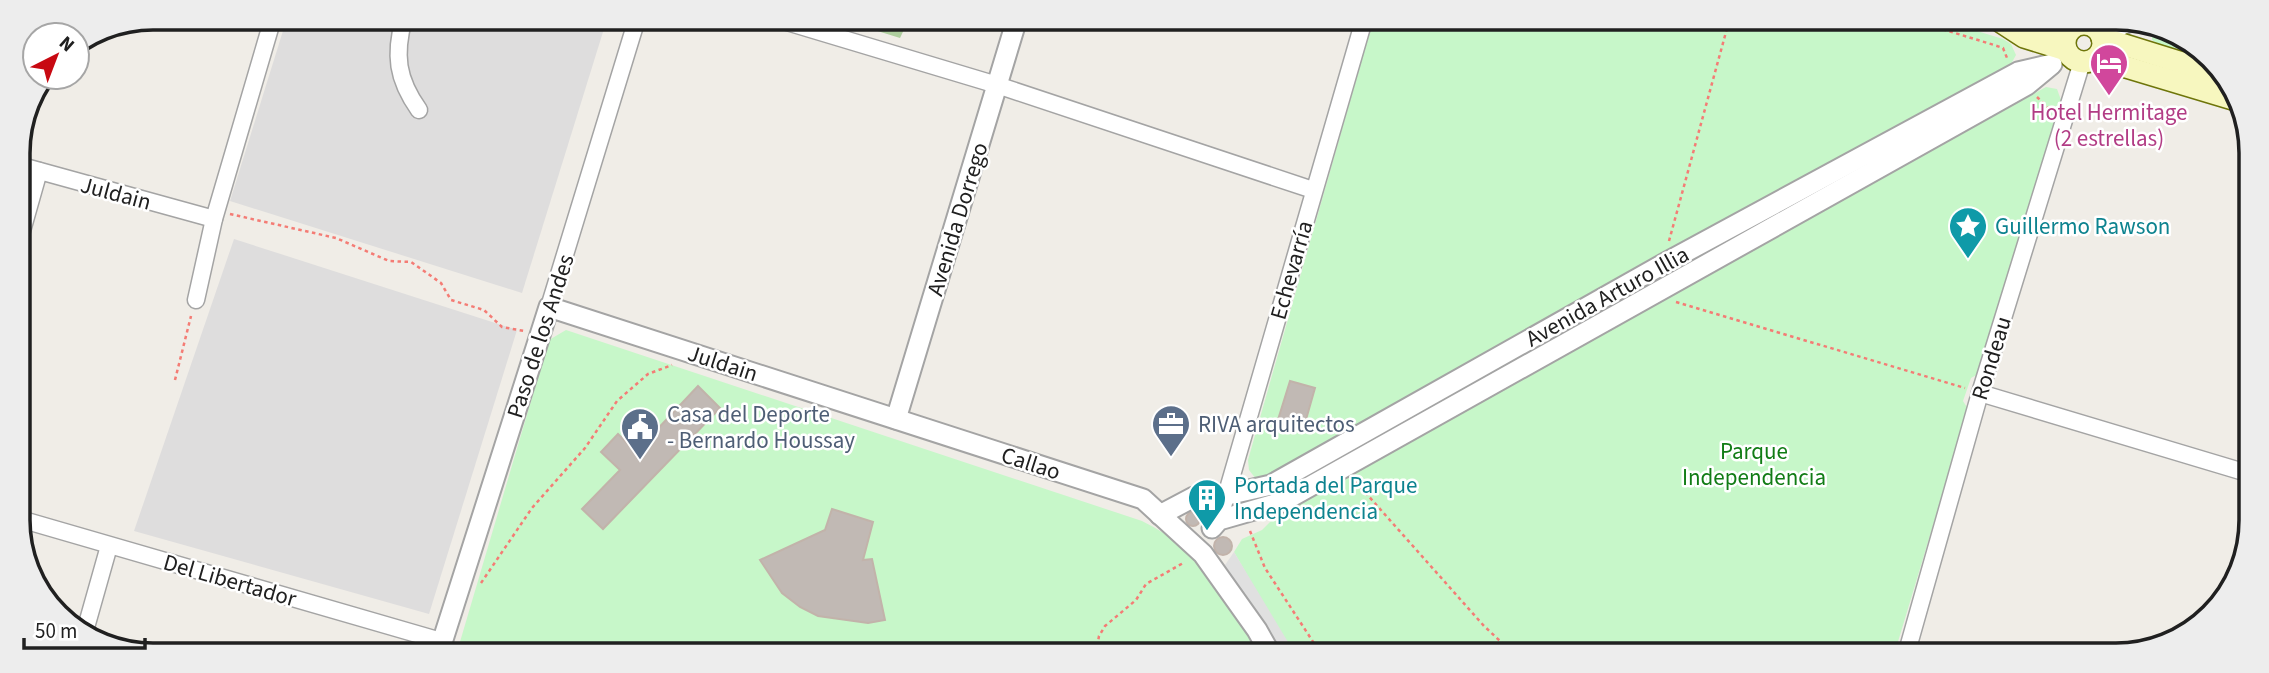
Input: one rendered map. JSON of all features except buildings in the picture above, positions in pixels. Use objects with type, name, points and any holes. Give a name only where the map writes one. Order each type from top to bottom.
[{"type":"main road","points":[[2013,30],[2024,37],[2082,44],[2210,73]]},
{"type":"main road","points":[[2056,30],[2082,44],[2226,96]]},
{"type":"street","points":[[196,300],[214,219],[269,30]]},
{"type":"street","points":[[403,30],[399,59],[402,84],[419,110]]},
{"type":"street","name":"Paso de los Andes","points":[[441,643],[550,307],[634,30]]},
{"type":"street","points":[[814,30],[998,85],[1313,190]]},
{"type":"street","name":"Avenida Dorrego","points":[[896,419],[1014,30]]},
{"type":"street","name":"Echevarría","points":[[1206,537],[1227,495],[1361,30]]},
{"type":"street","name":"Avenida Arturo Illia","points":[[1160,515],[1194,496],[1227,495],[1271,485],[1667,262],[2018,72],[2111,30]]},
{"type":"street","name":"Avenida Arturo Illia","points":[[1206,537],[1282,502],[2027,85],[2082,44]]},
{"type":"street","name":"Rondeau","points":[[1909,643],[1974,391],[2082,44]]},
{"type":"street","name":"Juldain","points":[[30,168],[214,219]]},
{"type":"street","points":[[30,202],[39,171]]},
{"type":"street","name":"Juldain","points":[[550,307],[896,419]]},
{"type":"street","points":[[1974,391],[2239,471]]},
{"type":"street","name":"Callao","points":[[896,419],[1143,499],[1160,515],[1206,537],[1264,643]]},
{"type":"street","name":"Del Libertador","points":[[30,522],[430,643]]},
{"type":"street","points":[[87,625],[109,546]]},
{"type":"path","points":[[1679,242],[1667,249],[1727,30]]},
{"type":"path","points":[[1943,30],[2003,48],[2007,59]]},
{"type":"path","points":[[2037,97],[2048,108],[2048,120]]},
{"type":"path","points":[[214,219],[230,214],[335,238],[389,261],[411,261],[441,283],[451,300],[484,310],[502,327],[540,335]]},
{"type":"path","points":[[1681,294],[1669,300],[1974,391]]},
{"type":"path","points":[[175,380],[196,300]]},
{"type":"path","points":[[479,586],[532,508],[584,448],[617,401],[648,374],[697,355]]},
{"type":"path","points":[[1351,477],[1502,643]]},
{"type":"path","points":[[1249,528],[1265,568],[1314,643]]},
{"type":"path","points":[[1098,643],[1105,626],[1136,600],[1146,584],[1206,537]]},
{"type":"shaded area","points":[[283,30],[604,30],[522,293],[230,201]]},
{"type":"shaded area","points":[[234,239],[517,330],[429,614],[134,531]]},
{"type":"shaded area","points":[[1234,552],[1289,643],[1271,643],[1225,565]]},
{"type":"green space","points":[[874,30],[904,30],[900,38]]},
{"type":"green space","points":[[1370,30],[1974,30],[2011,44],[2016,55],[2011,64],[1262,480],[1256,479],[1249,470],[1248,460]]},
{"type":"green space","points":[[2152,35],[2164,39],[2190,54],[2158,44],[2152,40]]},
{"type":"green space","name":"Parque Independencia","points":[[2046,87],[2057,89],[2061,100],[1980,373],[1971,378],[1963,401],[1968,409],[1898,643],[1286,643],[1234,552],[1242,539],[1262,530],[1281,511]]},
{"type":"green space","points":[[566,330],[1142,521],[1181,546],[1197,561],[1224,595],[1255,643],[460,643],[549,340]]},
{"type":"place","name":"Hotel Hermitage (2 estrellas)","points":[[2109,97]]},
{"type":"place","name":"Guillermo Rawson","points":[[1968,260]]},
{"type":"place","name":"RIVA arquitectos","points":[[1171,458]]},
{"type":"place","name":"Casa del Deporte - Bernardo Houssay","points":[[640,461]]},
{"type":"place","name":"Portada del Parque Independencia","points":[[1207,532]]}]
